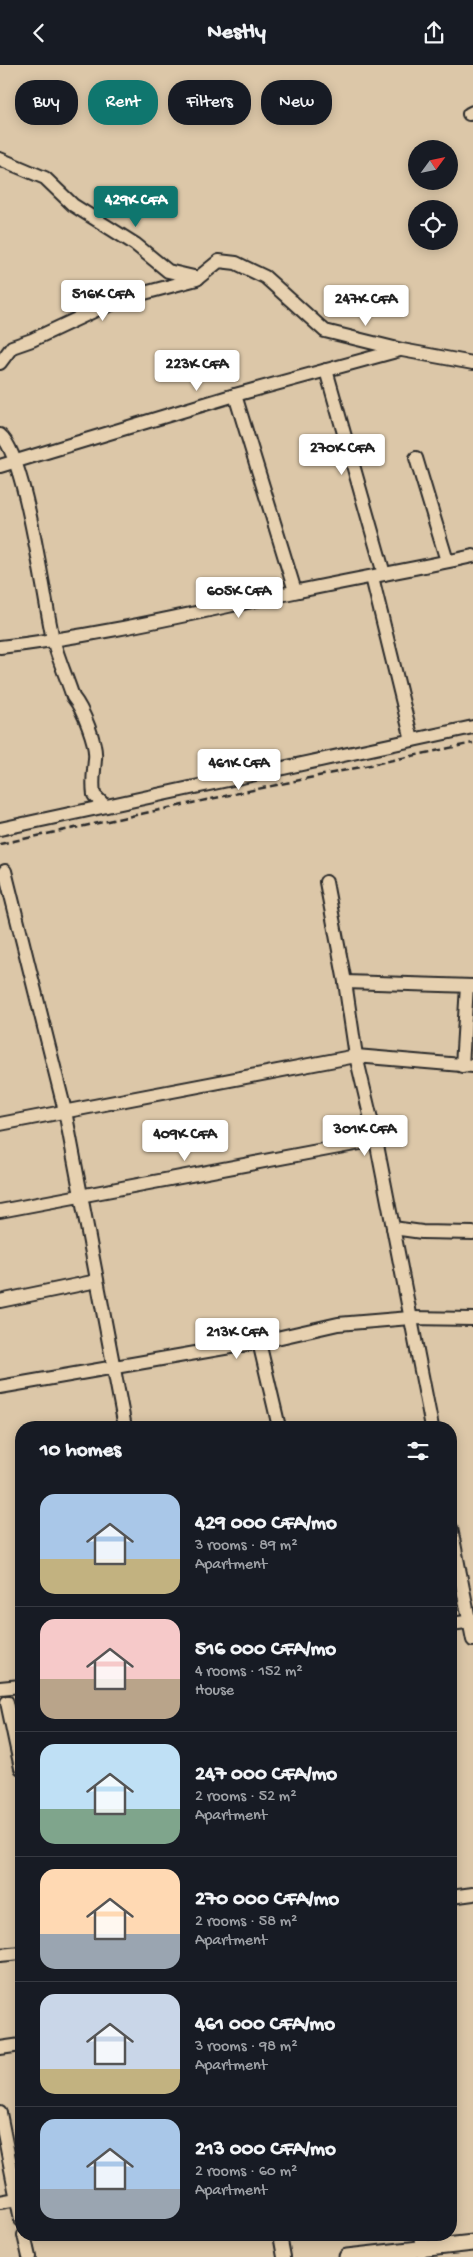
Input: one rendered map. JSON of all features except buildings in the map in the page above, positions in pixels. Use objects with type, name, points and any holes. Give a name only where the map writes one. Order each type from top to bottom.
[{"type":"main road","points":[[347,2257],[422,2241],[473,2243]]},
{"type":"street","points":[[0,159],[45,178],[73,205],[135,244],[168,271],[198,278]]},
{"type":"street","points":[[0,363],[12,347],[133,296],[198,278],[219,261],[236,263],[265,277],[325,331],[402,350],[473,363]]},
{"type":"street","points":[[0,466],[235,395],[402,350]]},
{"type":"street","points":[[326,370],[378,576],[412,740]]},
{"type":"street","points":[[235,395],[294,591]]},
{"type":"street","points":[[0,435],[6,440],[16,461],[31,524],[54,641],[74,697],[79,704],[84,720],[94,740],[96,759],[92,773],[94,795],[105,806]]},
{"type":"street","points":[[416,458],[447,561]]},
{"type":"street","points":[[0,647],[54,641],[214,611],[294,591],[473,556]]},
{"type":"street","points":[[0,829],[473,727]]},
{"type":"street","points":[[6,871],[64,1111],[124,1421]]},
{"type":"street","points":[[326,882],[345,982],[356,1056],[376,1140],[431,1421]]},
{"type":"street","points":[[0,1124],[356,1056],[467,1066],[470,986],[345,982]]},
{"type":"street","points":[[0,1211],[376,1140]]},
{"type":"street","points":[[393,1228],[422,1232],[473,1233]]},
{"type":"street","points":[[0,1301],[97,1281]]},
{"type":"street","points":[[0,1387],[113,1366],[259,1343],[338,1324],[410,1318],[473,1319]]},
{"type":"street","points":[[259,1343],[278,1421]]},
{"type":"street","points":[[457,1556],[471,1621],[473,1640]]},
{"type":"street","points":[[457,1623],[471,1621]]},
{"type":"street","points":[[0,1688],[15,1687]]},
{"type":"street","points":[[7,1702],[15,1740]]},
{"type":"street","points":[[457,1896],[473,1894]]},
{"type":"street","points":[[0,1955],[15,1954]]},
{"type":"street","points":[[0,2048],[15,2046]]},
{"type":"street","points":[[0,2113],[15,2189]]},
{"type":"street","points":[[0,2202],[15,2199]]},
{"type":"street","points":[[25,2241],[29,2257]]},
{"type":"street","points":[[281,2241],[284,2257]]},
{"type":"railway","points":[[0,844],[473,743]]}]
